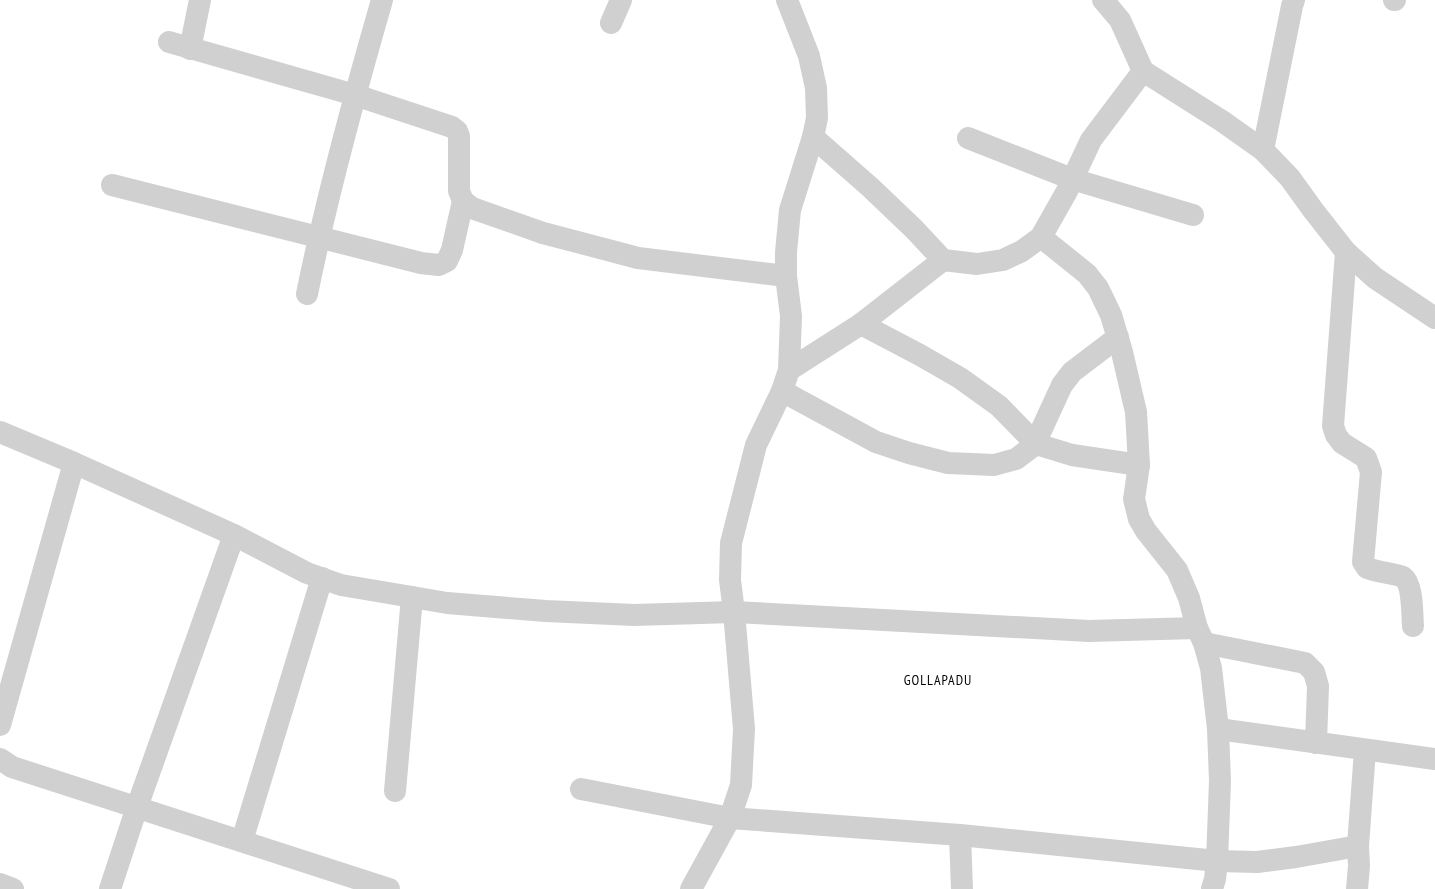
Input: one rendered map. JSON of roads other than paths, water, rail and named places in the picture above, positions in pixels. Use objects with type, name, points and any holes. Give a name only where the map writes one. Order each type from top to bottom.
[{"type":"street","points":[[190,48],[200,0]]},
{"type":"street","points":[[308,294],[319,238],[355,96],[382,0]]},
{"type":"street","points":[[611,23],[621,0]]},
{"type":"street","points":[[691,889],[730,818],[741,784],[744,730],[730,580],[732,543],[756,445],[782,391],[789,370],[791,316],[786,276],[786,252],[790,210],[814,137],[817,118],[816,88],[809,56],[786,0]]},
{"type":"street","points":[[1102,0],[1120,20],[1143,71],[1263,150],[1290,178],[1346,252],[1375,278],[1435,318]]},
{"type":"street","points":[[1263,150],[1294,0]]},
{"type":"street","points":[[169,42],[355,96],[452,127],[457,131],[459,136],[459,191],[463,201],[472,208],[543,233],[638,258],[786,276]]},
{"type":"street","points":[[814,137],[870,187],[914,229],[943,260],[977,264],[1003,260],[1022,251],[1041,237],[1091,140],[1143,71]]},
{"type":"street","points":[[968,138],[1072,179],[1193,215]]},
{"type":"street","points":[[112,185],[421,263],[439,265],[447,261],[452,250],[463,201]]},
{"type":"street","points":[[1041,237],[1087,274],[1098,288],[1111,315],[1118,337],[1136,412],[1139,465],[1134,499],[1139,519],[1146,531],[1177,570],[1189,598],[1211,668],[1218,729],[1220,781],[1217,861],[1212,889]]},
{"type":"street","points":[[1346,252],[1333,426],[1336,435],[1342,442],[1366,458],[1371,472],[1364,562],[1367,568],[1403,577],[1408,583],[1414,626]]},
{"type":"street","points":[[789,370],[861,324],[943,260]]},
{"type":"street","points":[[861,324],[960,378],[998,406],[1036,444],[1072,455],[1139,465]]},
{"type":"street","points":[[782,391],[876,442],[909,453],[948,463],[994,465],[1016,458],[1036,444],[1038,435],[1062,385],[1072,372],[1118,337]]},
{"type":"street","points":[[0,432],[74,463],[234,535],[307,573],[340,585],[412,598],[546,612],[634,615],[734,612],[1089,631],[1201,635],[1305,663],[1314,672],[1318,686],[1316,743]]},
{"type":"street","points":[[0,725],[74,463]]},
{"type":"street","points":[[110,889],[137,807],[234,535]]},
{"type":"street","points":[[242,841],[322,578]]},
{"type":"street","points":[[395,790],[412,598]]},
{"type":"street","points":[[1218,729],[1435,759]]},
{"type":"street","points":[[1357,889],[1359,866],[1358,846],[1365,750]]},
{"type":"street","points":[[0,759],[12,767],[390,889]]},
{"type":"street","points":[[581,789],[730,818],[960,835],[1217,861],[1257,862],[1358,846]]},
{"type":"street","points":[[960,835],[962,889]]},
{"type":"street","points":[[0,884],[13,889]]},
{"type":"district","name":"GOLLAPADU","points":[[938,680]]}]
